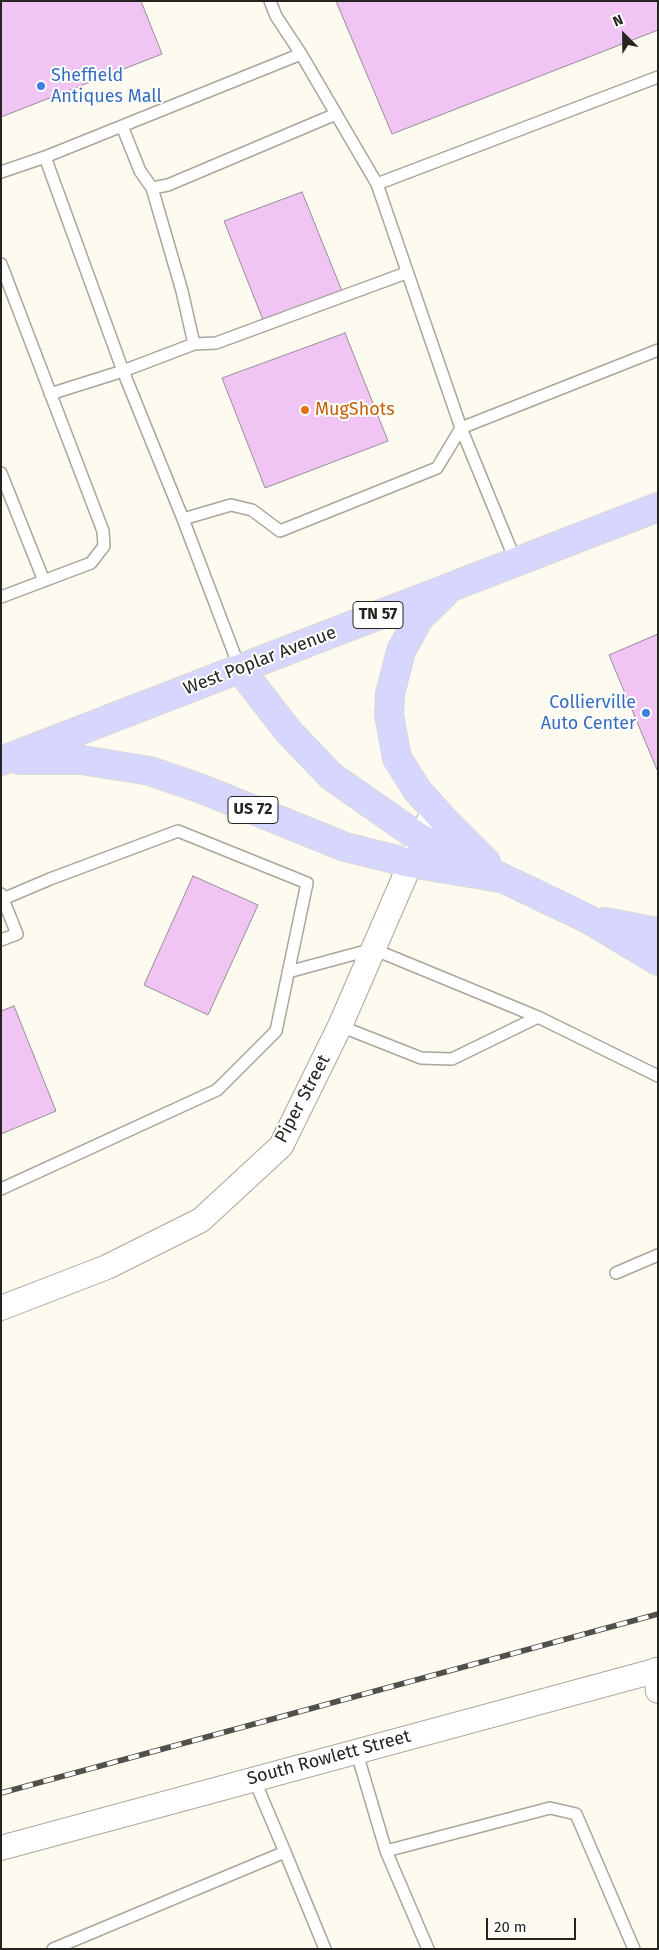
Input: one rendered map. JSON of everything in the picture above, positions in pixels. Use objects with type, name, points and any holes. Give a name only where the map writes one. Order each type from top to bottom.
[{"type":"main road","name":"West Poplar Avenue","points":[[2,761],[658,507]]},
{"type":"main road","points":[[451,587],[419,618],[401,651],[390,694],[389,715],[397,758],[417,790],[501,878]]},
{"type":"main road","name":"US 72","points":[[240,669],[288,731],[331,776],[416,851]]},
{"type":"main road","name":"US 72","points":[[2,761],[82,760],[150,771],[202,789],[345,847],[416,851],[501,878],[588,919],[658,961]]},
{"type":"main road","name":"US 72","points":[[588,919],[658,932]]},
{"type":"street","name":"Piper Street","points":[[1,1308],[107,1267],[201,1220],[281,1146],[340,1026],[434,809]]},
{"type":"street","name":"South Rowlett Street","points":[[1,1848],[356,1750],[657,1677]]},
{"type":"lane","points":[[270,1],[276,16],[301,54],[377,184],[406,273],[461,428],[516,562]]},
{"type":"lane","points":[[1,172],[45,157],[301,54]]},
{"type":"lane","points":[[377,184],[658,77]]},
{"type":"lane","points":[[152,188],[168,185],[336,114]]},
{"type":"lane","points":[[122,126],[140,171],[152,188],[182,291],[194,344]]},
{"type":"lane","points":[[45,157],[123,371],[183,519],[240,669]]},
{"type":"lane","points":[[1,264],[103,531],[104,546],[91,563],[1,597]]},
{"type":"lane","points":[[50,394],[123,371],[194,344],[216,343],[406,273]]},
{"type":"lane","points":[[183,519],[231,504],[252,510],[280,531],[437,468],[461,428],[658,350]]},
{"type":"lane","points":[[1,473],[44,581]]},
{"type":"lane","points":[[1,940],[17,934],[2,896],[178,831],[307,882],[276,1031],[217,1090],[1,1189]]},
{"type":"lane","points":[[288,972],[373,948],[538,1017],[658,1076]]},
{"type":"lane","points":[[340,1026],[421,1058],[452,1058],[538,1017]]},
{"type":"lane","points":[[616,1273],[658,1255]]},
{"type":"lane","points":[[356,1750],[386,1851],[428,1949]]},
{"type":"lane","points":[[254,1779],[325,1949]]},
{"type":"lane","points":[[386,1851],[550,1808],[576,1814],[634,1949]]},
{"type":"lane","points":[[54,1949],[285,1852]]},
{"type":"building","name":"Sheffield Antiques Mall","points":[[1,1],[141,1],[162,54],[1,117]]},
{"type":"building","points":[[336,1],[658,1],[658,30],[392,134]]},
{"type":"building","points":[[302,192],[344,296],[265,325],[224,221]]},
{"type":"building","name":"MugShots","points":[[345,333],[388,441],[265,488],[222,378]]},
{"type":"building","name":"Collierville Auto Center","points":[[658,634],[658,772],[609,655]]},
{"type":"building","points":[[193,876],[258,905],[208,1015],[144,985]]},
{"type":"building","points":[[14,1006],[56,1111],[1,1134],[1,1011]]},
{"type":"railway","points":[[1,1793],[658,1614]]},
{"type":"place","name":"Sheffield Antiques Mall","points":[[41,86]]},
{"type":"place","name":"MugShots","points":[[305,410]]},
{"type":"place","name":"Collierville Auto Center","points":[[646,713]]}]
